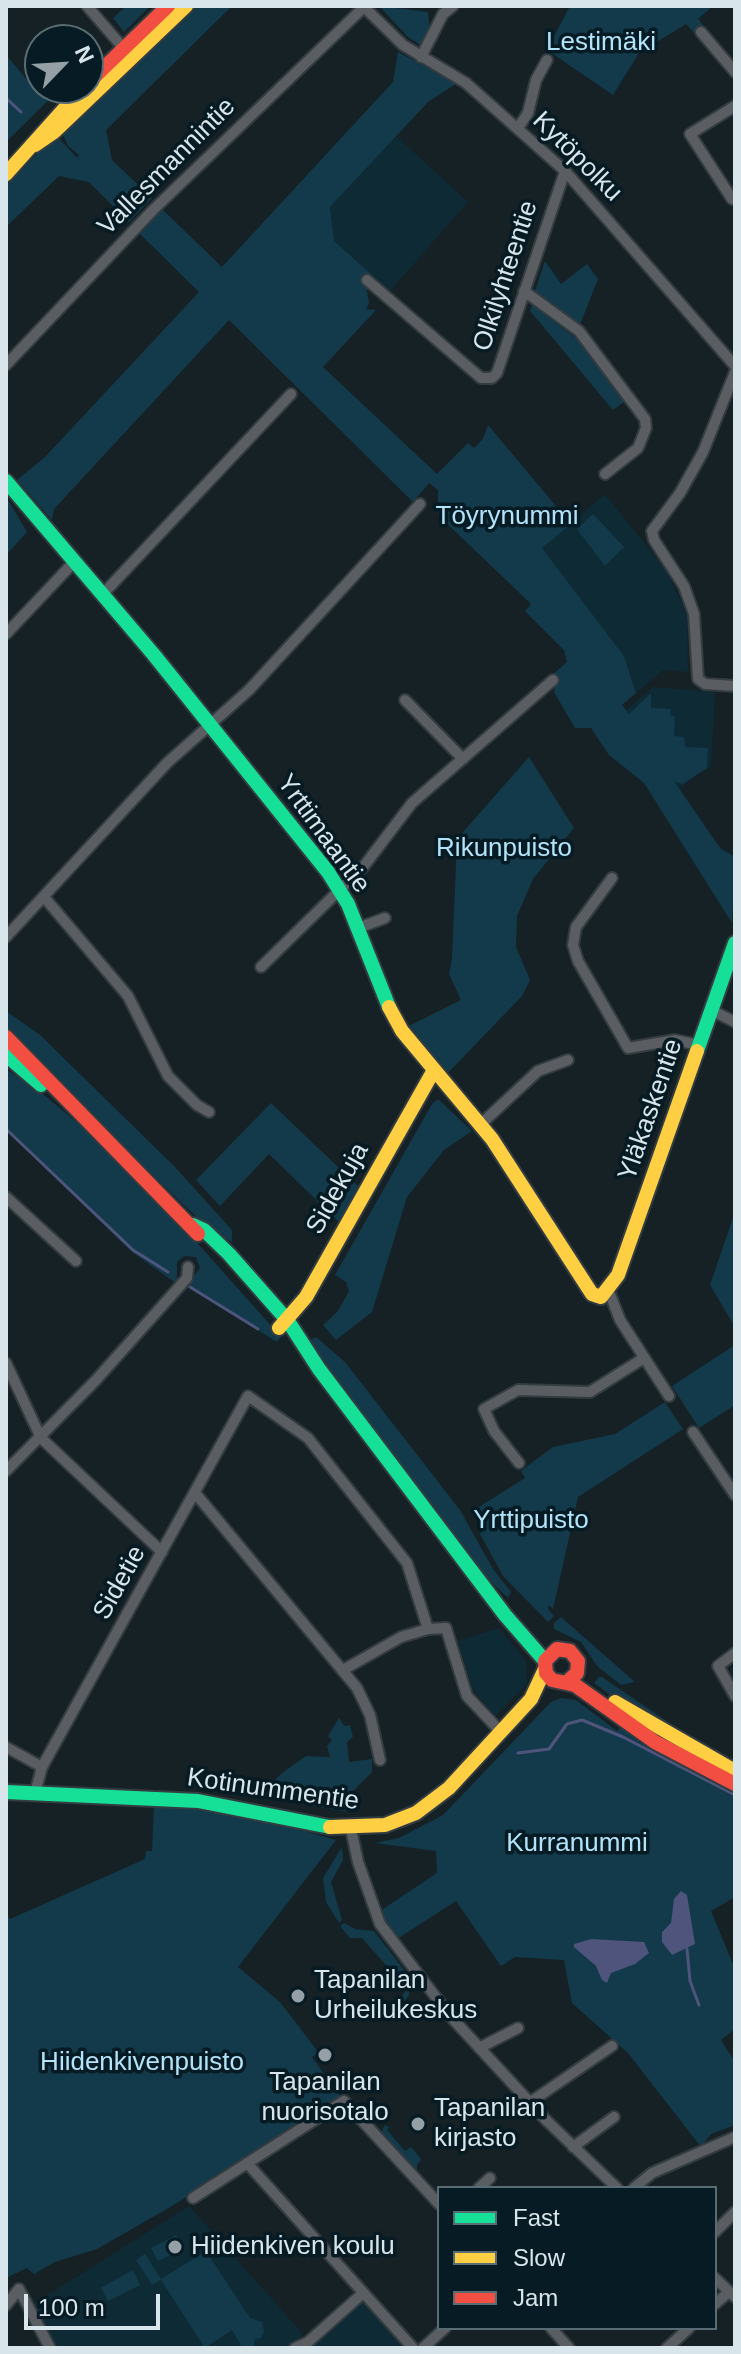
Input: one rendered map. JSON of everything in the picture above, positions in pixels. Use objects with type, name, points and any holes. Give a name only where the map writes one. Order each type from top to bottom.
[{"type":"main road","points":[[6,174],[35,145],[54,132],[128,54],[168,6]]},
{"type":"main road","points":[[104,71],[186,6]]},
{"type":"main road","points":[[35,145],[67,104]]},
{"type":"main road","name":"Yrttimaantie","points":[[6,481],[212,727],[339,888],[387,1005],[407,1038],[481,1124],[592,1294],[597,1297],[608,1289]]},
{"type":"main road","name":"Yläkaskentie","points":[[608,1289],[618,1275],[735,943]]},
{"type":"main road","points":[[6,1037],[64,1099],[193,1225],[284,1324],[305,1360],[319,1369],[545,1665],[552,1680],[563,1682],[655,1742],[735,1784]]},
{"type":"main road","points":[[6,1055],[49,1092],[64,1099]]},
{"type":"main road","name":"Sidekuja","points":[[284,1324],[306,1297],[434,1070]]},
{"type":"main road","points":[[488,1590],[539,1639],[573,1653],[578,1669],[611,1700],[735,1771]]},
{"type":"main road","points":[[545,1665],[557,1649]]},
{"type":"main road","name":"Kotinummentie","points":[[531,1699],[545,1665]]},
{"type":"main road","points":[[563,1682],[578,1669]]},
{"type":"main road","name":"Kotinummentie","points":[[6,1792],[198,1801],[351,1829],[395,1822],[428,1806],[531,1699],[563,1682]]},
{"type":"street","points":[[87,6],[128,54]]},
{"type":"street","points":[[421,57],[443,14],[453,6]]},
{"type":"street","name":"Kytöpolku","points":[[364,7],[403,45],[466,83],[565,171],[735,366]]},
{"type":"street","name":"Vallesmannintie","points":[[6,365],[153,210],[357,9],[364,7]]},
{"type":"street","points":[[701,32],[735,72]]},
{"type":"street","points":[[518,128],[528,113],[536,80],[547,60]]},
{"type":"street","points":[[732,199],[690,134],[735,106]]},
{"type":"street","name":"Olkilyhteentie","points":[[367,280],[481,378],[497,373],[565,171]]},
{"type":"street","points":[[524,291],[579,331],[645,419],[646,428],[638,448],[605,474]]},
{"type":"street","points":[[735,372],[703,452],[680,493],[652,531],[654,540],[684,586],[694,614],[698,679],[705,684],[735,686]]},
{"type":"street","points":[[102,595],[291,394]]},
{"type":"street","points":[[6,937],[167,763],[212,727],[420,504]]},
{"type":"street","points":[[6,634],[74,562]]},
{"type":"street","points":[[261,967],[386,840],[412,803],[549,683]]},
{"type":"street","points":[[405,700],[463,759]]},
{"type":"street","points":[[612,878],[576,927],[573,945],[578,961],[628,1048],[682,1040],[699,1045]]},
{"type":"street","points":[[44,897],[128,996],[168,1076],[197,1105],[209,1112]]},
{"type":"street","points":[[358,928],[385,918]]},
{"type":"street","points":[[711,1010],[735,1022]]},
{"type":"street","points":[[481,1124],[538,1071],[568,1060]]},
{"type":"street","points":[[6,1197],[76,1261]]},
{"type":"street","points":[[6,1471],[41,1438],[187,1278],[188,1267]]},
{"type":"street","points":[[608,1289],[620,1320],[669,1396]]},
{"type":"street","points":[[519,1463],[494,1431],[484,1409],[518,1390],[590,1392],[644,1358]]},
{"type":"street","points":[[6,1363],[41,1438],[162,1552]]},
{"type":"street","name":"Sidetie","points":[[35,1793],[42,1767],[248,1396],[308,1438],[407,1563],[428,1629]]},
{"type":"street","points":[[693,1432],[735,1495]]},
{"type":"street","points":[[196,1494],[343,1670],[370,1715],[380,1760]]},
{"type":"street","points":[[343,1670],[401,1637],[428,1629],[446,1628],[467,1696],[501,1732]]},
{"type":"street","points":[[735,1653],[718,1666],[735,1696]]},
{"type":"street","points":[[6,1747],[42,1767]]},
{"type":"street","points":[[351,1829],[358,1862],[380,1924],[463,2030],[609,2186]]},
{"type":"street","points":[[479,2048],[518,2028]]},
{"type":"street","points":[[529,2103],[612,2046]]},
{"type":"street","points":[[193,2198],[344,2101],[437,2202]]},
{"type":"street","points":[[573,2147],[614,2117]]},
{"type":"street","points":[[636,2186],[652,2173],[735,2137]]},
{"type":"street","points":[[247,2163],[413,2348]]},
{"type":"street","points":[[481,2186],[490,2178]]},
{"type":"street","points":[[717,2230],[735,2212]]},
{"type":"street","points":[[717,2280],[732,2294]]},
{"type":"street","points":[[6,2305],[19,2289],[50,2348]]},
{"type":"street","points":[[295,2348],[362,2294]]},
{"type":"street","points":[[423,2348],[443,2330]]},
{"type":"street","points":[[558,2330],[569,2348]]},
{"type":"street","points":[[667,2348],[687,2330]]},
{"type":"shaded area","points":[[396,136],[468,202],[390,291],[334,241],[330,207]]},
{"type":"shaded area","points":[[605,494],[668,573],[687,616],[688,672],[663,670],[636,693],[624,656],[542,548]]},
{"type":"shaded area","points":[[653,687],[715,692],[711,766],[679,788],[626,710]]},
{"type":"shaded area","points":[[499,1628],[526,1661],[527,1684],[495,1716],[473,1690],[458,1641]]},
{"type":"shaded area","points":[[681,1891],[687,1895],[695,1944],[672,1955],[662,1942],[662,1932],[671,1923],[674,1899]]},
{"type":"shaded area","points":[[591,1939],[644,1942],[649,1953],[635,1964],[611,1973],[607,1983],[602,1980],[596,1966],[574,1947],[574,1944]]},
{"type":"shaded area","name":"Hiidenkiven koulu","points":[[189,2206],[303,2334],[287,2348],[42,2348],[24,2310]]},
{"type":"shaded area","points":[[362,2299],[406,2348],[306,2348]]},
{"type":"green space","points":[[126,6],[150,6],[124,32],[113,18]]},
{"type":"green space","points":[[191,6],[232,6],[106,130],[112,160],[152,198],[129,222],[89,182],[59,176],[6,227],[6,185],[56,135],[77,158],[79,155],[68,146],[61,130],[88,104],[104,104],[104,89]]},
{"type":"green space","points":[[379,6],[428,12],[430,32],[422,46],[408,37]]},
{"type":"green space","name":"Lestimäki","points":[[570,6],[713,6],[698,19],[710,33],[701,40],[686,24],[639,53],[613,95],[547,50]]},
{"type":"green space","name":"Töyrynummi","points":[[398,52],[457,83],[428,102],[330,207],[334,241],[371,274],[365,280],[369,303],[366,309],[376,310],[323,367],[437,474],[468,443],[474,448],[483,439],[488,425],[571,524],[542,548],[624,656],[636,693],[622,705],[629,714],[651,693],[651,708],[671,709],[670,715],[675,716],[674,736],[684,737],[685,747],[708,748],[707,768],[682,784],[674,781],[720,848],[735,857],[732,923],[644,783],[609,755],[591,728],[575,728],[554,692],[556,681],[551,676],[567,662],[564,650],[525,611],[531,604],[438,515],[438,490],[429,483],[413,502],[229,320],[54,509],[52,520],[17,480],[45,457],[199,292],[138,232],[162,209],[222,267],[393,82]]},
{"type":"green space","points":[[6,55],[24,76],[24,104],[45,104],[8,140]]},
{"type":"green space","points":[[545,261],[561,284],[587,264],[598,279],[579,327],[534,294]]},
{"type":"green space","points":[[532,305],[577,339],[625,401],[613,410],[530,311]]},
{"type":"green space","points":[[8,500],[27,532],[6,555],[6,502]]},
{"type":"green space","points":[[593,514],[624,547],[605,566],[577,529]]},
{"type":"green space","name":"Rikunpuisto","points":[[529,757],[574,828],[533,879],[517,916],[516,947],[530,980],[522,996],[447,1074],[409,1026],[461,1000],[449,974],[457,839]]},
{"type":"green space","points":[[6,1011],[40,1035],[174,1166],[232,1230],[232,1242],[214,1233],[188,1209],[6,1032]]},
{"type":"green space","points":[[6,1070],[27,1081],[79,1124],[160,1201],[281,1337],[277,1342],[186,1286],[200,1268],[196,1257],[184,1256],[177,1262],[177,1284],[132,1252],[6,1130]]},
{"type":"green space","points":[[438,1099],[472,1131],[444,1150],[407,1197],[372,1312],[336,1340],[323,1325],[338,1311],[349,1291],[346,1282],[335,1275],[432,1104]]},
{"type":"green space","points":[[271,1103],[360,1188],[340,1223],[269,1154],[220,1206],[196,1180]]},
{"type":"green space","points":[[735,1212],[735,1327],[710,1285]]},
{"type":"green space","points":[[316,1337],[345,1362],[460,1510],[493,1569],[511,1592],[508,1598],[484,1575],[307,1342]]},
{"type":"green space","points":[[735,1345],[735,1405],[699,1428],[672,1386]]},
{"type":"green space","name":"Yrttipuisto","points":[[665,1402],[683,1429],[578,1497],[553,1609],[549,1605],[548,1609],[554,1616],[548,1622],[503,1576],[480,1534],[484,1527],[471,1512],[525,1478],[521,1471],[553,1447],[615,1434]]},
{"type":"green space","points":[[561,1617],[635,1682],[621,1685],[597,1666],[581,1642],[554,1629],[554,1623]]},
{"type":"green space","points":[[599,1677],[696,1741],[617,1700],[594,1683]]},
{"type":"green space","name":"Kurranummi","points":[[561,1698],[576,1700],[617,1731],[620,1727],[735,1789],[735,1897],[711,1911],[735,1969],[735,2029],[721,2040],[735,2062],[735,2125],[711,2134],[701,2147],[628,2053],[572,2003],[564,1960],[515,1957],[501,1966],[456,1901],[397,1939],[380,1911],[437,1873],[436,1851],[375,1843],[399,1838],[443,1815],[551,1702]]},
{"type":"green space","points":[[339,1718],[344,1726],[350,1725],[353,1737],[347,1742],[349,1762],[372,1759],[372,1772],[348,1796],[349,1812],[258,1797],[282,1773],[306,1756],[330,1757],[327,1746],[332,1740],[328,1736]]},
{"type":"green space","name":"Hiidenkivenpuisto","points":[[154,1806],[202,1810],[291,1827],[336,1840],[238,1967],[280,2002],[319,2053],[312,2057],[342,2099],[172,2206],[97,2249],[55,2262],[34,2274],[27,2268],[6,2278],[6,1913],[10,1919],[145,1859],[146,1851],[152,1851]]},
{"type":"green space","points":[[342,1847],[343,1860],[331,1882],[342,1920],[339,1923],[326,1902],[323,1878]]},
{"type":"green space","points":[[344,1923],[355,1929],[374,1931],[408,1975],[409,1995],[397,2010],[394,2008],[407,1989],[362,1938],[350,1938],[340,1926]]},
{"type":"green space","points":[[385,2125],[405,2151],[411,2147],[418,2155],[421,2160],[417,2165],[417,2175],[381,2133]]},
{"type":"green space","points":[[176,2235],[183,2249],[158,2261],[151,2248]]},
{"type":"green space","points":[[206,2251],[250,2318],[262,2322],[264,2331],[261,2338],[255,2339],[253,2348],[235,2348],[241,2345],[232,2330],[205,2348],[161,2280],[152,2285],[136,2260],[145,2254],[161,2279]]},
{"type":"green space","points":[[133,2270],[140,2285],[108,2301],[101,2288],[89,2294]]},
{"type":"waterway","points":[[6,98],[21,112]]},
{"type":"waterway","points":[[6,1129],[133,1250],[168,1272]]},
{"type":"waterway","points":[[190,1287],[258,1329]]},
{"type":"waterway","points":[[518,1753],[549,1749],[567,1724],[582,1720],[623,1737],[735,1795]]},
{"type":"waterway","points":[[687,1949],[690,1981],[699,2005]]},
{"type":"traffic: fast","points":[[6,481],[154,655],[328,872],[348,904],[389,1007]]},
{"type":"traffic: fast","points":[[697,1051],[735,943]]},
{"type":"traffic: fast","points":[[6,1055],[41,1085]]},
{"type":"traffic: fast","points":[[193,1225],[204,1230],[229,1254],[288,1321],[319,1369],[505,1615],[545,1661]]},
{"type":"traffic: fast","points":[[6,1792],[198,1801],[330,1827]]},
{"type":"traffic: slow","points":[[35,145],[54,132],[186,6]]},
{"type":"traffic: slow","points":[[6,174],[69,104]]},
{"type":"traffic: slow","points":[[389,1007],[402,1031],[492,1139],[592,1294],[601,1297],[618,1275],[697,1051]]},
{"type":"traffic: slow","points":[[279,1328],[306,1297],[434,1070]]},
{"type":"traffic: slow","points":[[330,1827],[385,1825],[416,1813],[449,1788],[531,1699],[545,1669]]},
{"type":"traffic: slow","points":[[615,1702],[735,1771]]},
{"type":"traffic: jam","points":[[104,68],[168,6]]},
{"type":"traffic: jam","points":[[6,1037],[198,1234]]},
{"type":"traffic: jam","points":[[567,1682],[577,1673],[578,1661],[570,1651],[557,1649],[545,1661],[546,1673],[552,1680],[575,1685],[655,1742],[735,1784]]},
{"type":"place","name":"Tapanilan Urheilukeskus","points":[[298,1996]]},
{"type":"place","name":"Tapanilan nuorisotalo","points":[[325,2055]]},
{"type":"place","name":"Tapanilan kirjasto","points":[[418,2124]]},
{"type":"place","name":"Hiidenkiven koulu","points":[[175,2247]]}]
